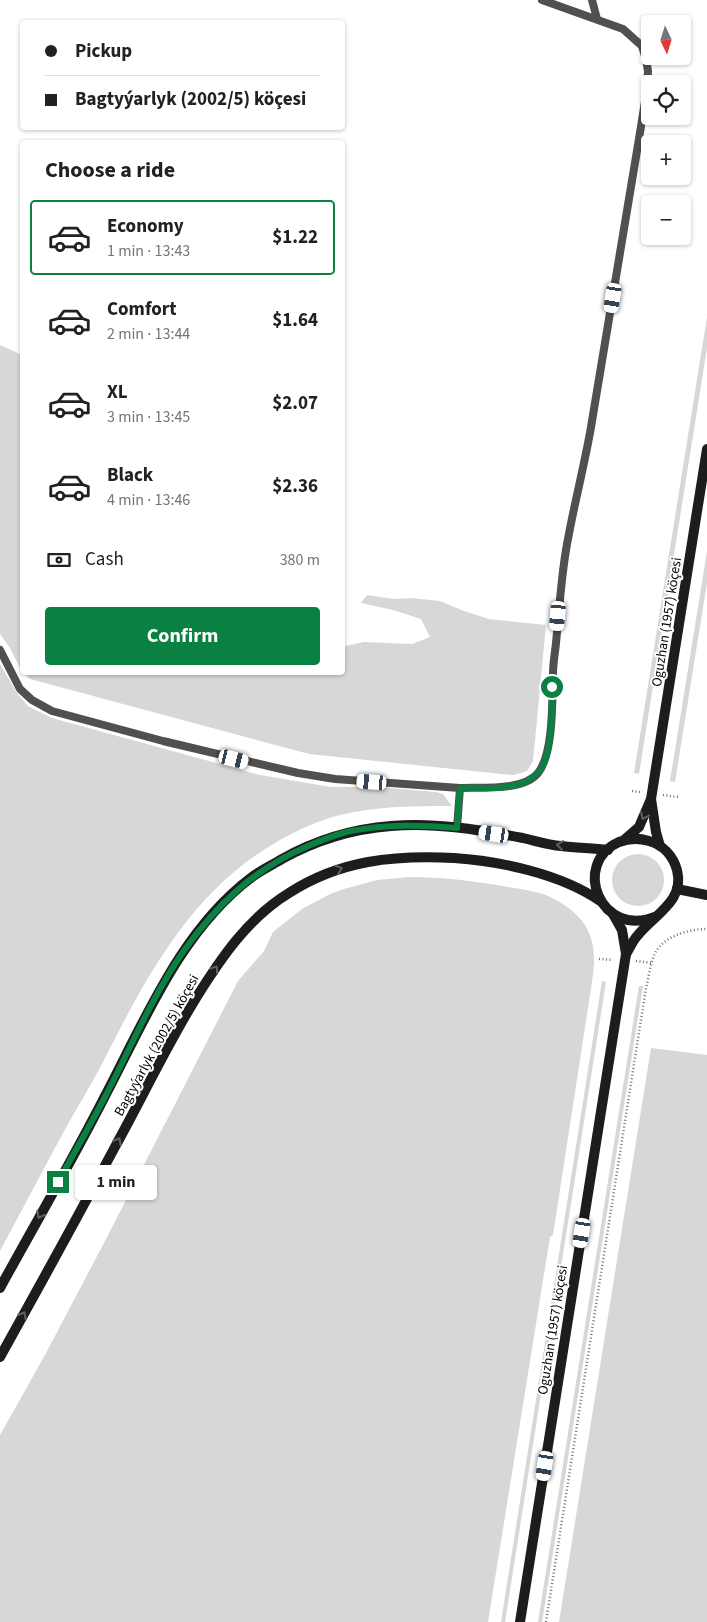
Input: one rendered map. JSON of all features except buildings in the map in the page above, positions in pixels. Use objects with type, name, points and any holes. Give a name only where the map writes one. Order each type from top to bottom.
[{"type":"street","name":"Oguzhan (1957) köçesi","points":[[626,954],[637,935],[665,910],[675,895],[677,888],[678,877],[676,868],[667,852],[660,846],[656,832],[652,799],[707,449]]},
{"type":"street","name":"Oguzhan (1957) köçesi","points":[[520,1622],[626,954],[622,930],[613,914],[600,901],[595,883],[595,874],[598,865],[608,850],[624,840],[639,827],[652,799]]},
{"type":"street","name":"Bagtyýarlyk (2002/5) köçesi","points":[[0,1288],[106,1096],[138,1028],[175,964],[226,900],[253,876],[290,854],[327,838],[350,831],[392,826],[422,825],[457,828],[524,838],[560,846],[608,850]]},
{"type":"street","points":[[624,840],[643,839],[660,846]]},
{"type":"street","name":"Bagtyýarlyk (2002/5) köçesi","points":[[0,1358],[98,1180],[177,1029],[232,945],[258,916],[299,887],[320,876],[350,865],[389,858],[423,856],[473,860],[524,870],[566,883],[585,891],[600,901]]},
{"type":"street","points":[[677,888],[707,895]]},
{"type":"street","name":"Oguzhan (1957) köçesi","points":[[613,914],[630,921],[640,922],[657,916]]},
{"type":"lane","points":[[0,650],[20,689],[32,700],[52,710],[163,741],[298,773],[335,779],[460,788],[503,787],[524,782],[537,774],[544,764],[548,747],[553,670],[566,550],[574,503],[591,431],[647,89],[648,70],[642,46],[623,29],[542,0]]},
{"type":"lane","points":[[592,0],[597,19]]},
{"type":"lane","points":[[457,828],[460,788]]},
{"type":"path","points":[[546,1622],[646,988],[656,950],[679,934],[707,929]]},
{"type":"shaded area","points":[[707,317],[707,348],[639,774],[634,773]]},
{"type":"shaded area","points":[[0,345],[20,354],[20,668],[10,648],[0,634]]},
{"type":"shaded area","points":[[707,551],[707,583],[675,782],[670,781]]},
{"type":"shaded area","points":[[367,595],[394,599],[411,598],[440,601],[489,619],[546,625],[533,761],[527,771],[514,775],[309,754],[30,679],[26,675],[345,675],[345,646],[364,642],[412,644],[430,637],[421,619],[361,603]]},
{"type":"shaded area","points":[[0,664],[17,693],[28,706],[52,718],[260,775],[331,787],[377,787],[436,792],[443,794],[452,806],[379,808],[327,819],[302,829],[270,846],[241,866],[215,889],[171,943],[134,1002],[0,1251]]},
{"type":"shaded area","points":[[633,854],[643,854],[657,861],[664,875],[664,885],[657,899],[643,906],[633,906],[623,902],[616,895],[612,885],[612,875],[616,865],[623,858]]},
{"type":"shaded area","points":[[409,877],[471,881],[523,889],[546,895],[568,907],[582,920],[589,932],[594,953],[592,982],[553,1235],[550,1237],[488,1622],[0,1622],[0,1435],[105,1241],[238,981],[264,951],[273,932],[302,909],[330,894],[344,889],[377,880]]},
{"type":"shaded area","points":[[602,981],[606,982],[505,1622],[501,1622]]},
{"type":"shaded area","points":[[639,986],[643,986],[542,1622],[538,1622]]},
{"type":"shaded area","points":[[651,1048],[707,1055],[707,1622],[559,1622]]},
{"type":"route","points":[[58,1182],[106,1096],[138,1028],[175,964],[226,900],[253,876],[266,868],[290,854],[327,838],[350,831],[392,826],[422,825],[457,828],[460,788],[503,787],[524,782],[537,774],[544,764],[551,721],[552,687]]}]
